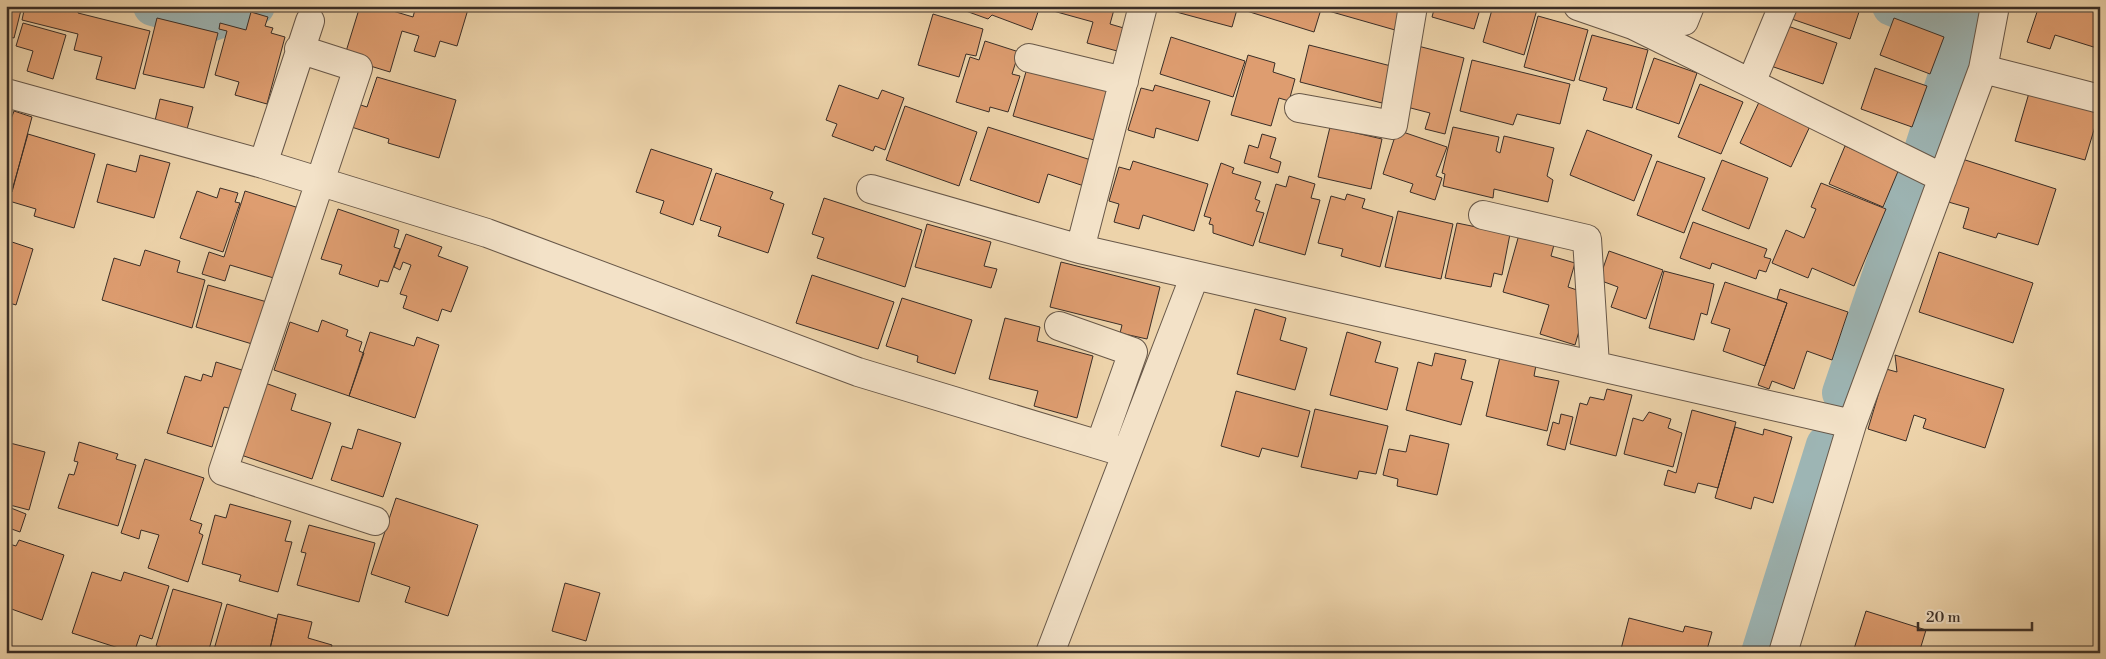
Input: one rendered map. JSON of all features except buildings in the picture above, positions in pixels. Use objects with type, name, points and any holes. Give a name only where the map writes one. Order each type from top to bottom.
[{"type":"street","points":[[1080,249],[1143,6]]},
{"type":"street","points":[[1299,108],[1393,125],[1413,6]]},
{"type":"street","points":[[1578,6],[1633,25],[1942,178]]},
{"type":"street","points":[[1648,6],[1684,20],[1690,6]]},
{"type":"street","points":[[1751,83],[1783,6]]},
{"type":"street","points":[[1783,653],[1852,424],[1983,69],[1995,6]]},
{"type":"street","points":[[263,164],[299,48],[310,20]]},
{"type":"street","points":[[299,48],[358,68],[223,471],[375,522]]},
{"type":"street","points":[[1029,58],[1124,81]]},
{"type":"street","points":[[1983,69],[2100,99]]},
{"type":"street","points":[[6,92],[263,164],[487,233],[858,372],[1126,453]]},
{"type":"street","points":[[871,190],[1080,249],[1852,424]]},
{"type":"street","points":[[1483,216],[1587,239],[1595,365]]},
{"type":"street","points":[[1050,653],[1196,274]]},
{"type":"street","points":[[1059,326],[1132,352],[1100,445]]},
{"type":"waterway","points":[[153,6],[210,22],[255,6]]},
{"type":"waterway","points":[[1892,6],[1915,16],[1964,26]]},
{"type":"waterway","points":[[1925,147],[1969,6]]},
{"type":"waterway","points":[[1842,393],[1912,187]]},
{"type":"waterway","points":[[1761,653],[1826,445]]}]
